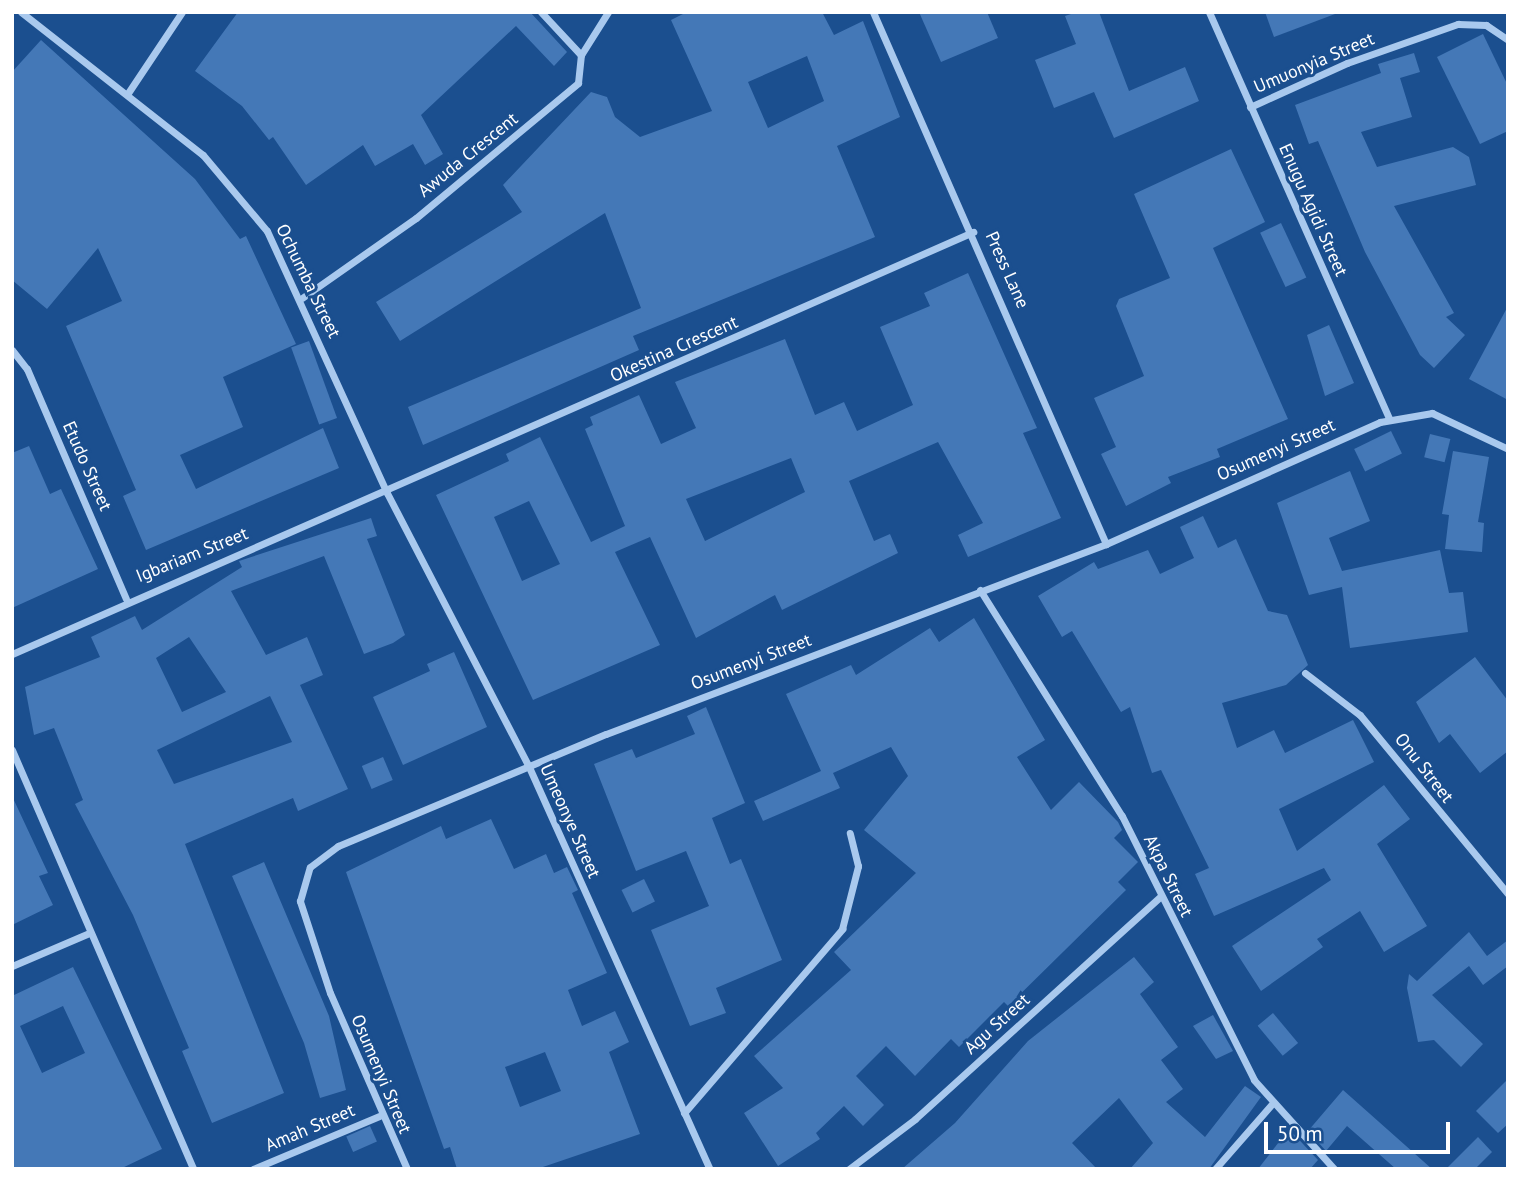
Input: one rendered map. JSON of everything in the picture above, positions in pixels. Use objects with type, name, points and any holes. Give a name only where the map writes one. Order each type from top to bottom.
[{"type":"street","name":"Ochumba Street","points":[[21,12],[128,93],[237,188],[302,298],[387,494]]},
{"type":"street","points":[[128,93],[182,12]]},
{"type":"street","points":[[541,12],[581,55]]},
{"type":"street","name":"Awuda Crescent","points":[[302,298],[416,218],[578,83],[581,55],[608,12]]},
{"type":"street","name":"Press Lane","points":[[873,12],[973,232],[1106,544]]},
{"type":"street","name":"Enugu Agidi Street","points":[[1209,12],[1389,419]]},
{"type":"street","name":"Umuonyia Street","points":[[1250,107],[1347,63],[1458,24],[1486,25],[1508,40]]},
{"type":"street","name":"Okestina Crescent","points":[[387,494],[973,232]]},
{"type":"street","name":"Etudo Street","points":[[12,350],[27,369],[125,599]]},
{"type":"street","name":"Osumenyi Street","points":[[407,1169],[379,1116],[305,922],[302,886],[310,867],[338,846],[529,767],[980,590],[1106,544],[1389,419],[1432,413],[1508,449]]},
{"type":"street","name":"Igbariam Street","points":[[12,654],[125,599],[387,494]]},
{"type":"street","name":"Umeonye Street","points":[[387,494],[529,767],[710,1169]]},
{"type":"street","name":"Akpa Street","points":[[980,590],[1122,816],[1233,1044],[1271,1105],[1334,1169]]},
{"type":"street","name":"Onu Street","points":[[1305,673],[1360,715],[1508,894]]},
{"type":"street","points":[[12,750],[193,1169]]},
{"type":"street","points":[[684,1113],[842,929],[858,866],[850,833]]},
{"type":"street","name":"Agu Street","points":[[849,1169],[915,1119],[1160,897]]},
{"type":"street","points":[[12,966],[89,933]]},
{"type":"street","points":[[1214,1169],[1271,1105]]},
{"type":"street","name":"Amah Street","points":[[253,1169],[379,1116]]},
{"type":"building","points":[[238,12],[530,12],[567,52],[554,66],[516,26],[421,115],[443,154],[425,165],[413,144],[375,166],[363,145],[306,185],[273,137],[269,140],[242,106],[195,71]]},
{"type":"building","points":[[687,12],[822,12],[834,35],[863,21],[900,117],[837,146],[875,237],[633,336],[639,350],[423,445],[408,407],[641,308],[605,213],[400,341],[376,302],[522,212],[503,185],[591,92],[607,97],[615,117],[640,137],[712,111],[671,20]],"holes":[[[807,56],[824,101],[768,128],[748,82]]]},
{"type":"building","points":[[919,12],[987,12],[998,38],[941,62]]},
{"type":"building","points":[[1077,12],[1099,12],[1129,91],[1185,67],[1199,101],[1114,138],[1094,92],[1054,108],[1035,60],[1076,44],[1065,16]]},
{"type":"building","points":[[1265,12],[1335,12],[1335,14],[1274,37]]},
{"type":"building","points":[[1483,34],[1508,86],[1508,131],[1480,144],[1437,57]]},
{"type":"building","points":[[41,40],[195,179],[240,239],[246,236],[296,344],[223,377],[243,427],[180,455],[196,489],[323,428],[339,468],[146,550],[123,496],[136,490],[66,326],[122,301],[98,248],[47,309],[12,280],[12,72]]},
{"type":"building","points":[[1414,53],[1420,72],[1400,78],[1412,117],[1361,132],[1377,167],[1453,147],[1469,157],[1476,185],[1394,206],[1454,313],[1446,317],[1465,335],[1434,368],[1420,355],[1365,252],[1318,141],[1309,144],[1295,105],[1381,73],[1378,64]]},
{"type":"building","points":[[1231,149],[1265,222],[1213,248],[1288,419],[1217,449],[1220,457],[1168,477],[1171,483],[1126,506],[1101,454],[1116,447],[1094,398],[1144,376],[1116,306],[1119,299],[1170,278],[1134,194]]},
{"type":"building","points":[[1281,223],[1306,277],[1286,287],[1260,233]]},
{"type":"building","points":[[968,273],[1037,428],[1023,433],[1061,518],[968,557],[958,535],[983,523],[938,442],[849,481],[874,541],[890,534],[898,553],[782,610],[775,595],[696,638],[650,537],[615,552],[660,645],[533,700],[436,495],[509,461],[506,454],[540,437],[591,542],[625,526],[585,429],[593,425],[590,417],[639,395],[661,444],[696,428],[675,382],[785,339],[815,415],[844,402],[857,431],[913,405],[880,327],[930,306],[924,293]],"holes":[[[791,458],[805,492],[705,541],[686,499]],[[529,501],[560,564],[522,581],[494,517]]]},
{"type":"building","points":[[1508,306],[1508,400],[1469,379]]},
{"type":"building","points":[[1329,325],[1354,383],[1325,396],[1307,335]]},
{"type":"building","points":[[309,341],[337,418],[319,425],[291,347]]},
{"type":"building","points":[[1391,431],[1402,453],[1365,471],[1354,449]]},
{"type":"building","points":[[1430,434],[1450,439],[1445,462],[1424,457]]},
{"type":"building","points":[[29,446],[50,494],[61,489],[98,569],[12,608],[12,453]]},
{"type":"building","points":[[1453,451],[1489,457],[1478,522],[1484,523],[1482,552],[1445,549],[1449,515],[1442,514]]},
{"type":"building","points":[[1350,471],[1370,521],[1329,538],[1342,571],[1440,550],[1449,593],[1463,592],[1468,632],[1350,648],[1342,587],[1309,595],[1277,503]]},
{"type":"building","points":[[1203,516],[1218,548],[1236,539],[1268,611],[1287,615],[1308,665],[1286,685],[1222,703],[1237,748],[1274,730],[1285,753],[1353,720],[1374,762],[1279,809],[1297,851],[1384,785],[1410,819],[1377,844],[1427,926],[1384,952],[1360,911],[1317,939],[1323,947],[1261,991],[1232,946],[1331,880],[1324,868],[1214,916],[1195,874],[1209,868],[1161,770],[1152,773],[1130,707],[1121,712],[1072,631],[1062,637],[1038,596],[1094,562],[1098,569],[1148,550],[1160,574],[1194,558],[1180,527]]},
{"type":"building","points":[[371,518],[377,536],[367,539],[405,635],[393,643],[364,654],[324,556],[231,591],[266,655],[307,637],[323,675],[300,685],[348,789],[298,811],[293,798],[185,844],[284,1093],[212,1123],[182,1051],[189,1048],[133,915],[75,804],[83,800],[54,728],[34,735],[25,687],[100,657],[91,637],[135,616],[142,630],[242,567],[239,561]],"holes":[[[189,637],[226,692],[182,712],[156,658]],[[270,696],[292,742],[174,784],[157,750]]]},
{"type":"building","points":[[974,618],[1045,740],[1017,757],[1051,810],[1079,782],[1118,822],[1122,830],[1114,838],[1138,862],[1118,882],[1126,890],[1008,1006],[1004,1002],[959,1047],[951,1039],[915,1076],[886,1046],[856,1076],[884,1105],[863,1126],[844,1106],[816,1133],[820,1139],[778,1166],[744,1113],[783,1088],[754,1056],[851,970],[834,952],[916,873],[864,830],[908,776],[891,747],[833,773],[840,788],[763,821],[754,801],[821,771],[786,694],[851,665],[856,675],[930,628],[939,642]]},
{"type":"building","points":[[454,652],[487,727],[403,765],[373,697],[430,671],[427,664]]},
{"type":"building","points":[[1475,657],[1508,701],[1508,751],[1480,773],[1450,734],[1439,743],[1416,702]]},
{"type":"building","points":[[706,707],[745,803],[712,818],[730,864],[741,859],[782,960],[716,988],[726,1013],[690,1026],[651,930],[709,906],[686,851],[636,871],[594,764],[632,749],[636,758],[695,734],[687,716]]},
{"type":"building","points":[[383,757],[393,780],[372,789],[362,766]]},
{"type":"building","points":[[12,796],[48,873],[39,876],[53,905],[12,925]]},
{"type":"building","points":[[491,819],[514,869],[546,854],[554,873],[567,867],[578,890],[572,893],[607,973],[568,990],[582,1026],[615,1011],[629,1042],[609,1052],[640,1134],[537,1169],[457,1169],[450,1147],[444,1149],[346,872],[441,826],[446,839]],"holes":[[[545,1052],[561,1091],[520,1107],[505,1067]]]},
{"type":"building","points":[[264,862],[329,1016],[346,1090],[320,1098],[304,1043],[232,876]]},
{"type":"building","points":[[644,879],[655,901],[632,912],[622,890]]},
{"type":"building","points":[[1469,932],[1487,956],[1508,940],[1508,966],[1483,985],[1469,966],[1432,995],[1483,1044],[1461,1067],[1434,1040],[1418,1042],[1407,988],[1409,974],[1417,981]]},
{"type":"building","points":[[1134,957],[1154,982],[1140,994],[1178,1047],[1161,1060],[1183,1089],[1166,1102],[1205,1137],[1245,1086],[1261,1097],[1209,1169],[1130,1169],[1153,1143],[1119,1098],[1072,1143],[1097,1169],[902,1169],[955,1123],[1028,1041]]},
{"type":"building","points":[[73,967],[162,1149],[120,1169],[12,1169],[12,996]],"holes":[[[63,1006],[85,1053],[42,1073],[20,1026]]]},
{"type":"building","points":[[1273,1013],[1298,1043],[1283,1056],[1258,1026]]},
{"type":"building","points":[[1213,1015],[1233,1051],[1216,1059],[1193,1026]]},
{"type":"building","points":[[1508,1079],[1508,1124],[1498,1133],[1476,1111]]},
{"type":"building","points":[[1343,1090],[1432,1169],[1396,1169],[1347,1126],[1326,1151],[1308,1131]]},
{"type":"building","points":[[370,1126],[377,1142],[353,1152],[346,1137]]},
{"type":"building","points":[[1289,1129],[1318,1160],[1310,1169],[1258,1169]]},
{"type":"building","points":[[1478,1137],[1492,1152],[1475,1169],[1446,1169]]}]
